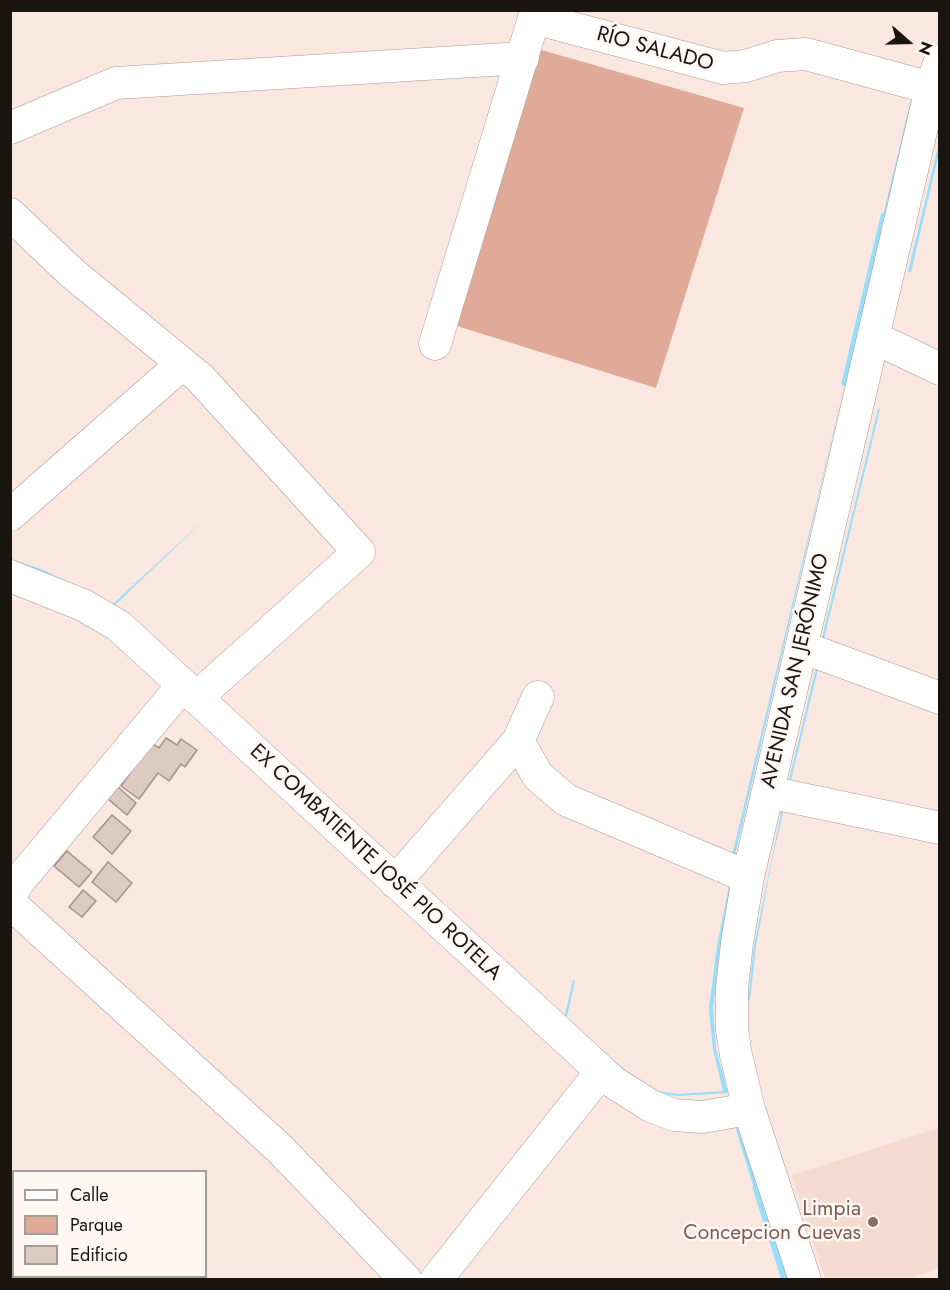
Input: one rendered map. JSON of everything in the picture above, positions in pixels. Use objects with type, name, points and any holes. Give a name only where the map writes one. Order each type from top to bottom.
[{"type":"street","name":"RÍO SALADO","points":[[435,344],[534,18],[723,68],[746,66],[777,56],[806,54],[935,75]]},
{"type":"street","points":[[10,128],[116,83],[523,58]]},
{"type":"street","name":"AVENIDA SAN JERÓNIMO","points":[[805,1280],[749,1109],[732,1030],[732,988],[748,877],[935,75]]},
{"type":"street","points":[[10,214],[72,273],[200,378],[359,552],[190,692],[19,881],[10,895]]},
{"type":"street","points":[[873,337],[939,369]]},
{"type":"street","points":[[10,515],[182,364]]},
{"type":"street","name":"EX COMBATIENTE JOSÉ PIO ROTELA","points":[[10,576],[83,605],[118,626],[601,1072],[630,1095],[674,1115],[702,1117],[749,1109]]},
{"type":"street","points":[[802,647],[939,698]]},
{"type":"street","points":[[395,882],[518,741],[538,698]]},
{"type":"street","points":[[518,741],[538,776],[566,800],[748,877]]},
{"type":"street","points":[[768,792],[939,828]]},
{"type":"street","points":[[10,903],[279,1148],[405,1280]]},
{"type":"street","points":[[436,1280],[601,1072]]},
{"type":"shaded area","name":"Limpia Concepcion Cuevas","points":[[939,1128],[939,1268],[907,1279],[825,1279],[792,1175]]},
{"type":"green space","points":[[538,49],[744,108],[656,388],[457,326]]},
{"type":"water","points":[[912,95],[914,96],[884,224],[881,224]]},
{"type":"water","points":[[939,143],[939,153],[911,272],[908,272]]},
{"type":"water","points":[[847,374],[734,860],[731,860]]},
{"type":"water","points":[[878,409],[880,409],[822,647],[820,646]]},
{"type":"water","points":[[207,517],[115,605],[116,609],[40,571],[11,561],[11,559],[41,569],[113,604]]},
{"type":"water","points":[[817,664],[819,665],[791,780],[789,780]]},
{"type":"water","points":[[782,808],[784,808],[772,860],[756,946],[750,1000],[748,1000],[754,946]]},
{"type":"water","points":[[730,881],[733,882],[720,947],[713,1009],[716,1049],[728,1093],[678,1096],[658,1093],[627,1073],[564,1019],[573,980],[575,981],[566,1020],[628,1072],[658,1091],[678,1094],[723,1091],[713,1049],[709,1008],[717,946]]},
{"type":"water","points":[[735,1126],[739,1126],[760,1194],[756,1195]]},
{"type":"building","points":[[166,738],[177,745],[181,739],[197,750],[185,767],[181,764],[169,781],[158,773],[139,799],[121,786],[151,743],[159,748]]},
{"type":"building","points":[[118,787],[136,803],[127,815],[108,799]]},
{"type":"building","points":[[112,815],[131,831],[112,854],[93,837]]},
{"type":"building","points":[[67,851],[92,872],[79,887],[54,866]]},
{"type":"building","points":[[108,862],[132,883],[116,902],[92,882]]},
{"type":"building","points":[[83,890],[96,901],[82,917],[69,907]]},
{"type":"waterway","points":[[845,383],[884,216]]},
{"type":"waterway","points":[[756,1187],[785,1280]]},
{"type":"place","name":"Limpia Concepcion Cuevas","points":[[873,1222]]}]
